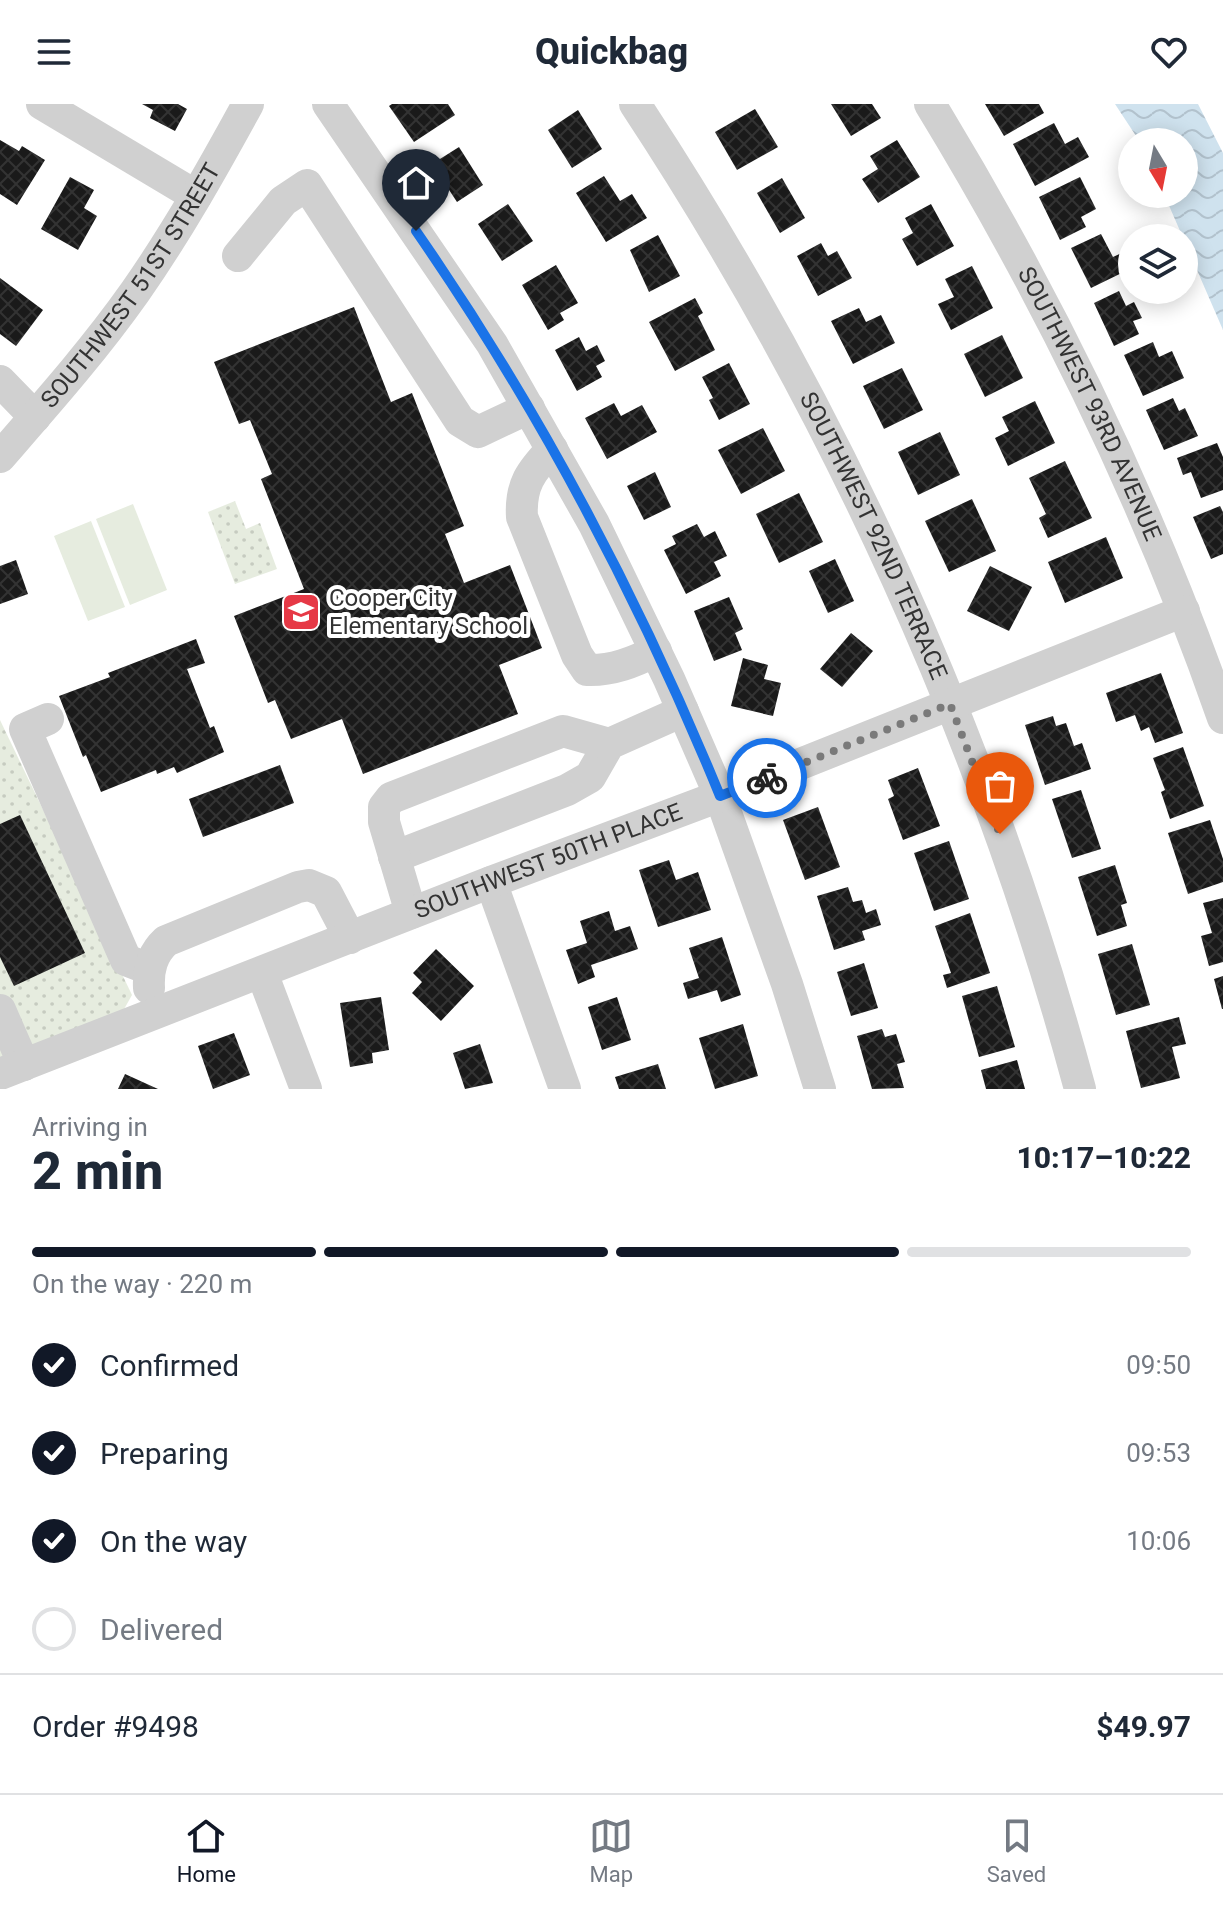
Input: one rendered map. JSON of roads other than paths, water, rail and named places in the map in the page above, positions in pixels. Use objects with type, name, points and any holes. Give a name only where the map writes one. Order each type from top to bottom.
[{"type":"street","points":[[42,104],[196,196]]},
{"type":"street","name":"SOUTHWEST 51ST STREET","points":[[0,457],[134,293],[196,196],[248,104]]},
{"type":"street","points":[[328,104],[451,282],[529,408],[594,524],[656,651],[720,796],[787,984],[820,1089]]},
{"type":"street","name":"SOUTHWEST 92ND TERRACE","points":[[635,104],[730,255],[832,442],[895,573],[950,704],[1018,885],[1080,1089]]},
{"type":"street","name":"SOUTHWEST 93RD AVENUE","points":[[930,104],[1063,343],[1184,611],[1223,718]]},
{"type":"street","points":[[238,256],[283,201],[307,185],[460,421],[478,432],[529,408]]},
{"type":"street","points":[[0,381],[35,417]]},
{"type":"street","points":[[552,449],[534,467],[525,487],[521,497],[522,517],[577,655],[587,670],[601,671],[634,662],[656,651]]},
{"type":"street","name":"SOUTHWEST 50TH PLACE","points":[[25,1072],[159,1012],[720,796],[1184,611]]},
{"type":"street","points":[[394,857],[567,790],[590,777],[609,744],[683,711]]},
{"type":"street","points":[[48,719],[25,729],[126,960],[149,969]]},
{"type":"street","points":[[411,913],[384,822],[384,807],[391,798],[563,731],[609,744]]},
{"type":"street","points":[[491,882],[565,1089]]},
{"type":"street","points":[[159,1012],[149,986],[149,969],[157,949],[176,935],[298,887],[309,885],[326,892],[350,938]]},
{"type":"street","points":[[262,973],[306,1089]]},
{"type":"street","points":[[0,1010],[25,1072]]},
{"type":"water","points":[[1115,104],[1198,104],[1223,153],[1223,330],[1198,272],[1198,224],[1177,224],[1170,208],[1198,208],[1198,128],[1131,128]]},
{"type":"place","name":"Cooper City Elementary School","points":[[301,612]]}]
